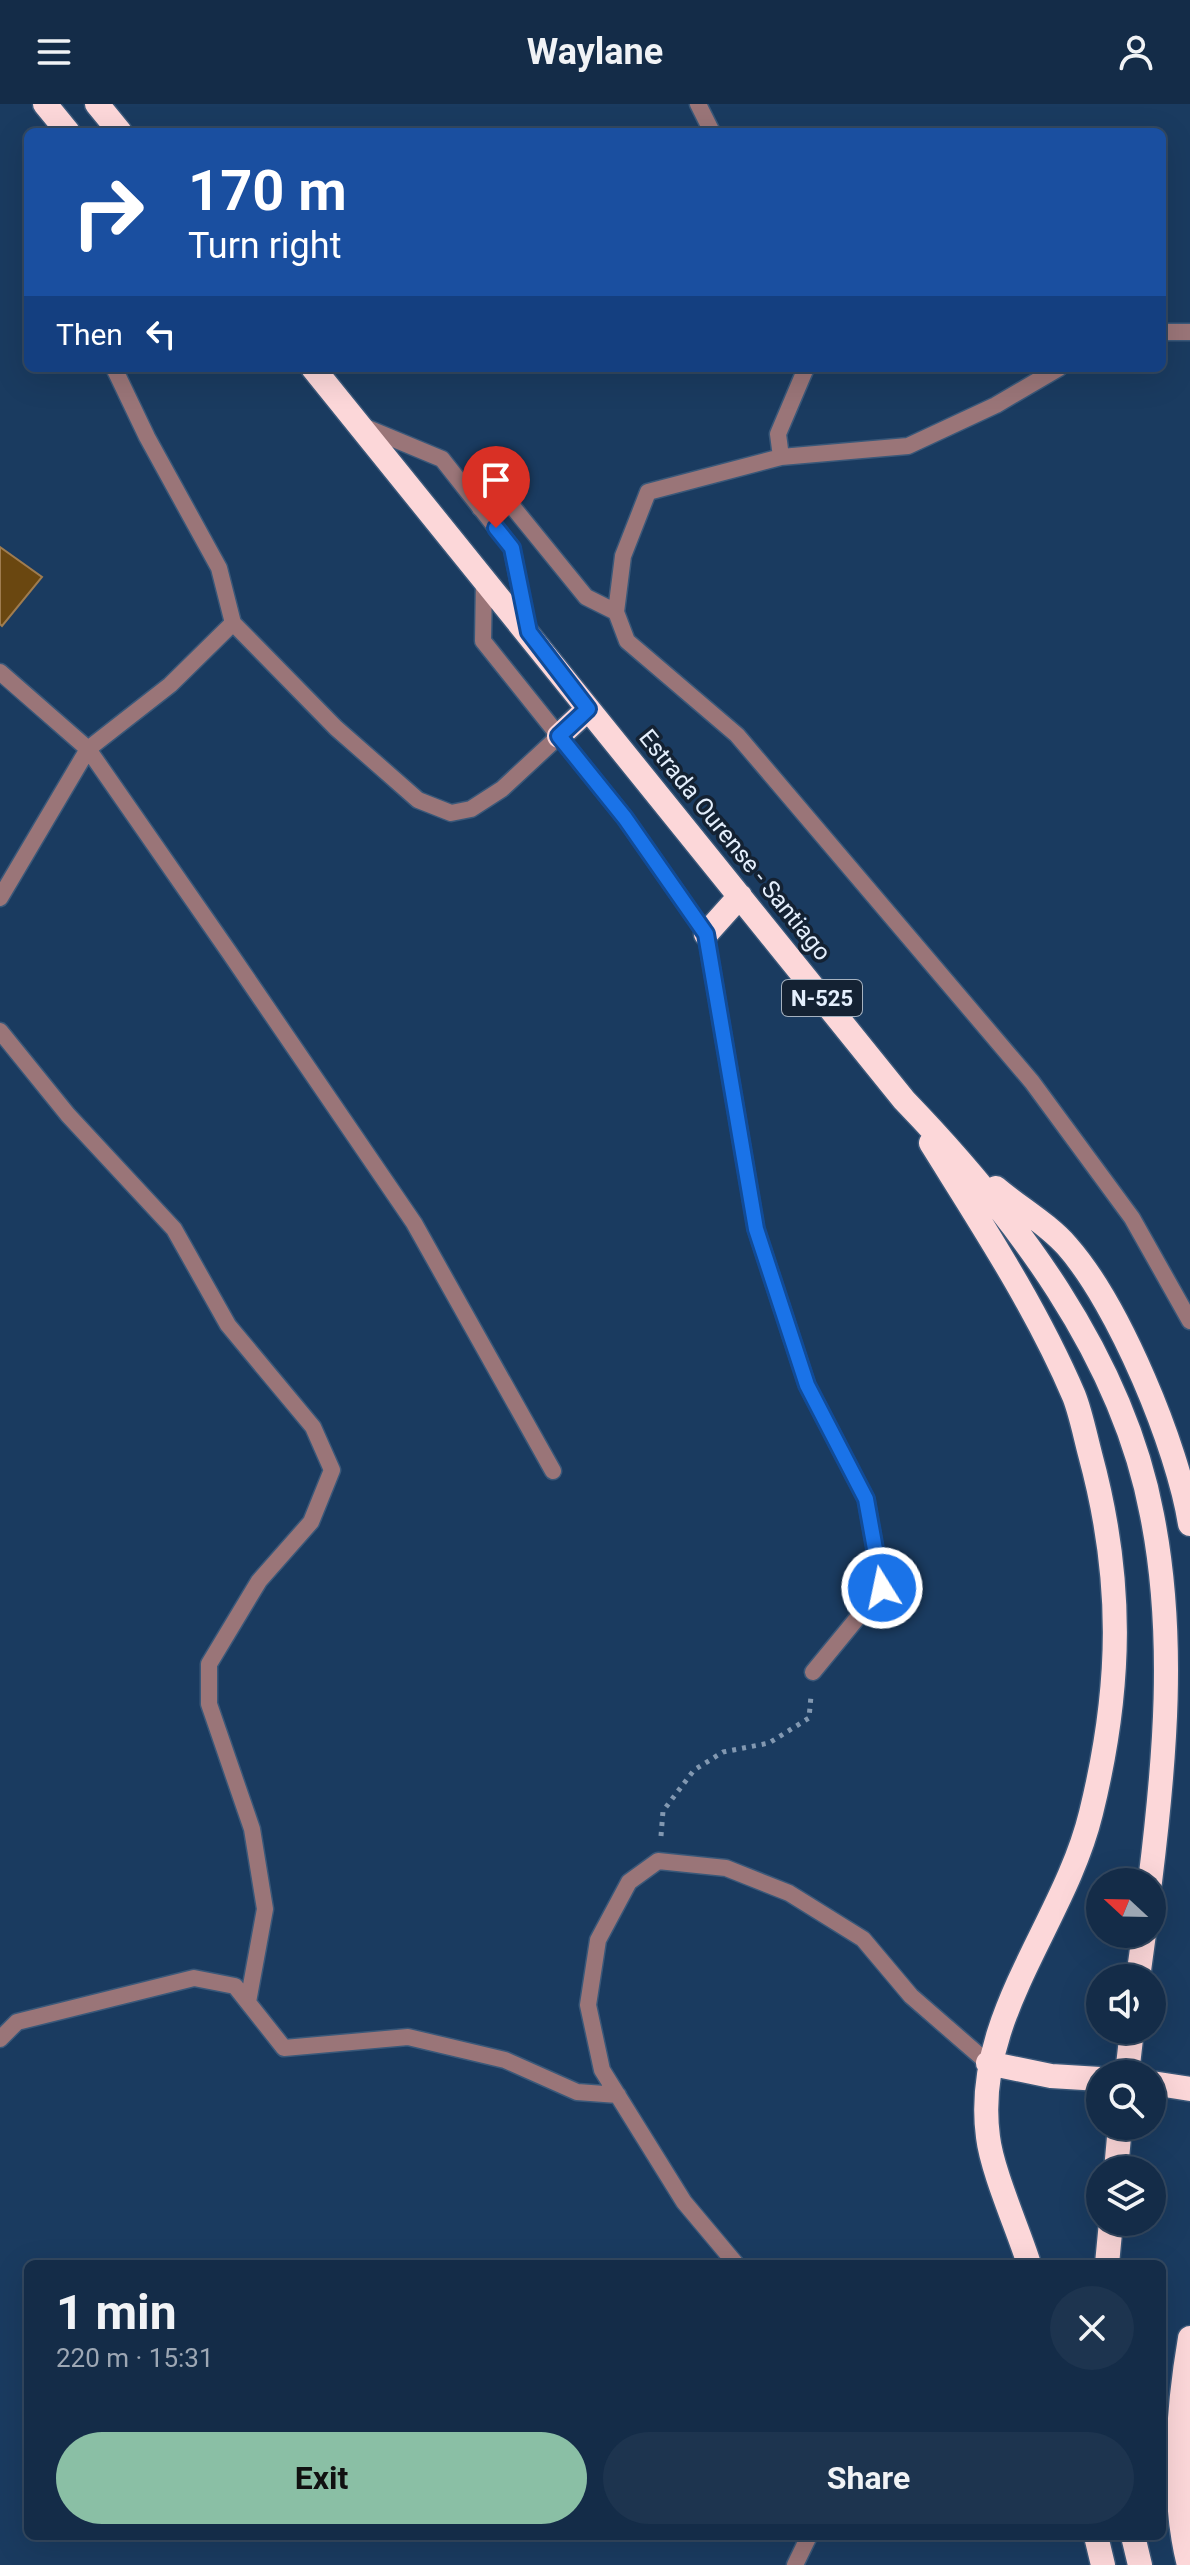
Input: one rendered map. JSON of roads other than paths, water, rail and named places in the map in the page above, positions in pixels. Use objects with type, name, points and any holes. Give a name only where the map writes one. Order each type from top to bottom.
[{"type":"highway","points":[[45,104],[65,128]]},
{"type":"highway","points":[[97,104],[117,128]]},
{"type":"highway","name":"Estrada Ourense - Santiago","points":[[316,372],[904,1100],[969,1167],[1038,1261],[1098,1361],[1132,1441],[1152,1515],[1165,1629],[1166,1732],[1151,1868]]},
{"type":"highway","points":[[559,736],[588,709]]},
{"type":"highway","points":[[706,934],[740,896]]},
{"type":"highway","points":[[904,1100],[1010,1269],[1075,1398],[1100,1493],[1112,1563],[1117,1629],[1109,1719],[1091,1815],[1058,1905],[1018,1981],[988,2063],[988,2138],[1028,2260]]},
{"type":"highway","points":[[969,1167],[1066,1245],[1090,1278],[1139,1370],[1184,1484],[1190,1524]]},
{"type":"highway","points":[[988,2063],[1051,2076],[1086,2078]]},
{"type":"highway","points":[[1166,2085],[1190,2089]]},
{"type":"highway","points":[[1107,2260],[1110,2236]]},
{"type":"highway","points":[[1189,2565],[1179,2529],[1182,2389],[1190,2338]]},
{"type":"highway","points":[[1097,2540],[1103,2565]]},
{"type":"highway","points":[[1134,2540],[1140,2565]]},
{"type":"street","points":[[698,104],[710,128]]},
{"type":"street","points":[[1166,332],[1190,332]]},
{"type":"street","points":[[116,372],[147,437],[219,568],[233,623],[336,728],[418,800],[451,813],[471,809],[502,789],[559,736]]},
{"type":"street","points":[[781,457],[778,434],[804,372]]},
{"type":"street","points":[[1052,372],[996,405],[908,446],[781,457],[648,492],[623,556],[616,612],[627,641],[737,735],[1032,1082],[1132,1218],[1190,1321]]},
{"type":"street","points":[[360,425],[442,459],[512,548],[529,632]]},
{"type":"street","points":[[480,508],[508,501],[586,597],[616,612]]},
{"type":"street","points":[[484,579],[483,641],[625,818],[706,934],[756,1229],[807,1385],[866,1499],[882,1588],[813,1672]]},
{"type":"street","points":[[0,898],[88,749],[170,685],[233,623]]},
{"type":"street","points":[[0,672],[88,749],[414,1223],[553,1471]]},
{"type":"street","points":[[0,1031],[68,1115],[174,1229],[228,1325],[313,1427],[332,1470],[311,1522],[259,1581],[209,1664],[209,1704],[252,1829],[265,1909],[248,2002]]},
{"type":"street","points":[[733,2260],[684,2202],[602,2070],[588,2005],[598,1940],[629,1882],[658,1861],[726,1868],[789,1893],[863,1939],[911,1996],[988,2063]]},
{"type":"street","points":[[0,2039],[17,2022],[194,1978],[235,1986],[284,2048],[408,2037],[505,2060],[577,2092],[618,2095]]},
{"type":"street","points":[[795,2565],[807,2540]]}]
